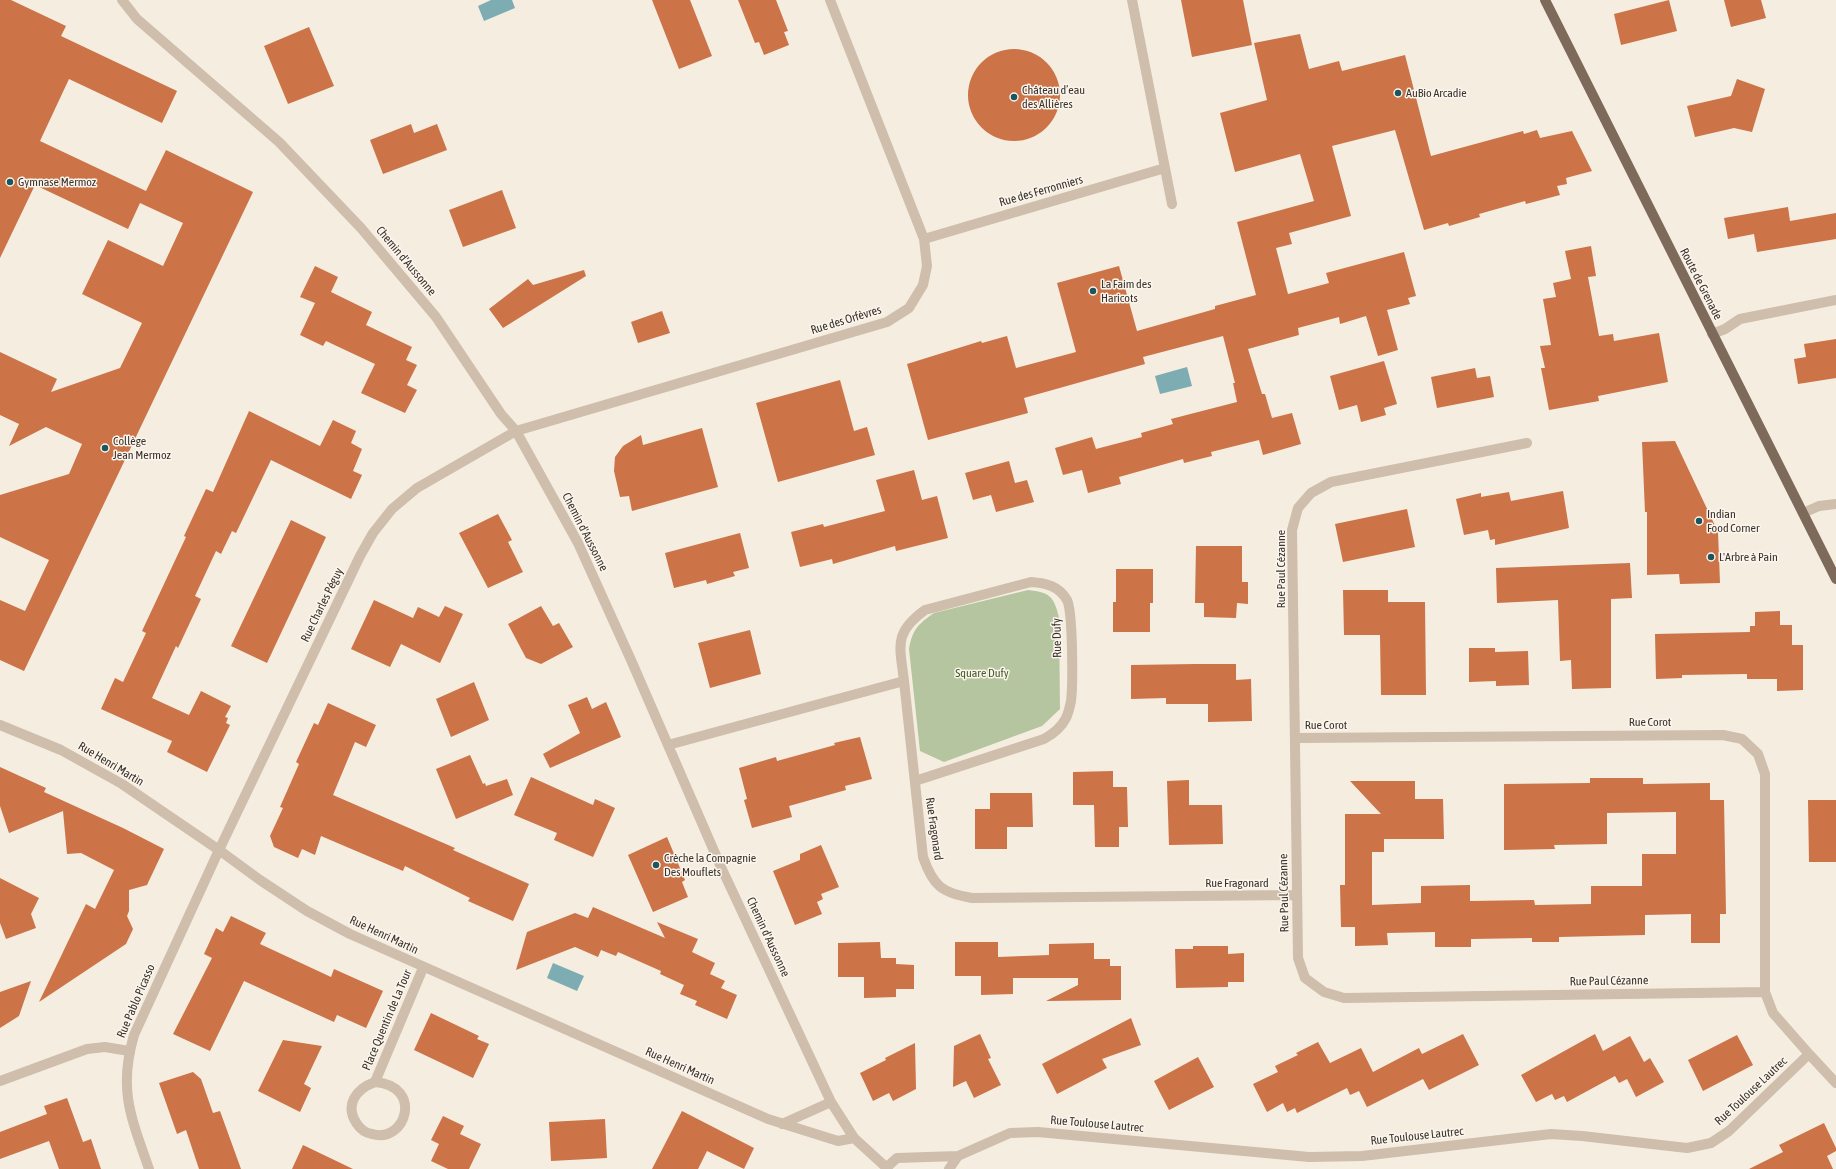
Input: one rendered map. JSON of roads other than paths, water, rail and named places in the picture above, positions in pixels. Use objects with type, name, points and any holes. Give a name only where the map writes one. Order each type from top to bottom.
[{"type":"main road","name":"Route de Grenade","points":[[1545,0],[1836,579]]},
{"type":"street","name":"Chemin d'Aussonne","points":[[122,0],[137,19],[279,142],[361,228],[436,317],[501,414],[516,431],[578,543],[631,660],[721,867],[831,1102],[854,1138],[887,1168]]},
{"type":"street","name":"Rue des Orfèvres","points":[[516,431],[887,322],[910,308],[923,285],[927,266],[924,240],[832,0]]},
{"type":"street","points":[[1132,0],[1172,204]]},
{"type":"street","name":"Rue des Ferronniers","points":[[924,240],[1165,168]]},
{"type":"street","points":[[1712,334],[1725,329],[1740,319],[1836,300]]},
{"type":"street","name":"Rue Charles Péguy","points":[[219,850],[372,533],[392,509],[417,488],[516,431]]},
{"type":"street","name":"Rue Paul Cézanne","points":[[1527,443],[1331,482],[1311,493],[1298,508],[1292,530],[1297,895],[1298,958],[1305,978],[1324,992],[1344,998],[1765,992]]},
{"type":"street","points":[[1803,513],[1819,506],[1836,504]]},
{"type":"street","name":"Rue Dufy","points":[[904,681],[900,646],[903,631],[912,620],[925,610],[1031,582],[1048,583],[1059,590],[1067,601],[1071,618],[1071,701],[1066,719],[1057,730],[1044,739],[915,781]]},
{"type":"street","points":[[668,745],[904,681]]},
{"type":"street","name":"Rue Fragonard","points":[[904,681],[925,862],[929,874],[939,886],[954,895],[972,898],[1297,895]]},
{"type":"street","name":"Rue Henri Martin","points":[[0,725],[61,750],[122,784],[307,912],[350,934],[423,968],[768,1119],[838,1141],[854,1138]]},
{"type":"street","name":"Rue Corot","points":[[1296,738],[1723,735],[1742,739],[1758,754],[1765,774],[1765,992]]},
{"type":"street","name":"Rue Pablo Picasso","points":[[149,1169],[132,1120],[126,1091],[129,1051],[134,1035],[219,850]]},
{"type":"street","name":"Place Quentin de La Tour","points":[[375,1082],[386,1083],[396,1088],[403,1097],[406,1108],[404,1119],[398,1128],[388,1134],[377,1136],[366,1133],[358,1126],[352,1116],[352,1104],[356,1094],[364,1086],[375,1082],[423,968]]},
{"type":"street","points":[[1765,992],[1773,1013],[1836,1083]]},
{"type":"street","points":[[0,1081],[87,1049],[106,1047],[129,1051]]},
{"type":"street","name":"Rue Toulouse Lautrec","points":[[887,1168],[897,1158],[958,1156],[1010,1133],[1038,1132],[1309,1157],[1362,1156],[1551,1134],[1687,1148],[1711,1143],[1729,1131],[1809,1054]]},
{"type":"street","points":[[782,1124],[831,1102]]},
{"type":"street","points":[[949,1169],[958,1156]]},
{"type":"water","points":[[491,0],[512,0],[515,8],[484,21],[478,6]]},
{"type":"water","points":[[1187,367],[1192,386],[1160,394],[1155,376]]},
{"type":"water","points":[[553,963],[584,976],[577,991],[547,978]]},
{"type":"place","name":"AuBio Arcadie","points":[[1398,93]]},
{"type":"place","name":"Château d’eau des Allières","points":[[1014,97]]},
{"type":"place","name":"Gymnase Mermoz","points":[[10,182]]},
{"type":"place","name":"La Faim des Haricots","points":[[1093,291]]},
{"type":"place","name":"Collège Jean Mermoz","points":[[105,448]]},
{"type":"place","name":"Indian Food Corner","points":[[1699,521]]},
{"type":"place","name":"L'Arbre à Pain","points":[[1711,557]]},
{"type":"place","name":"Crèche la Compagnie Des Mouflets","points":[[656,865]]},
{"type":"park label","name":"Square Dufy","points":[[982,673]]}]
